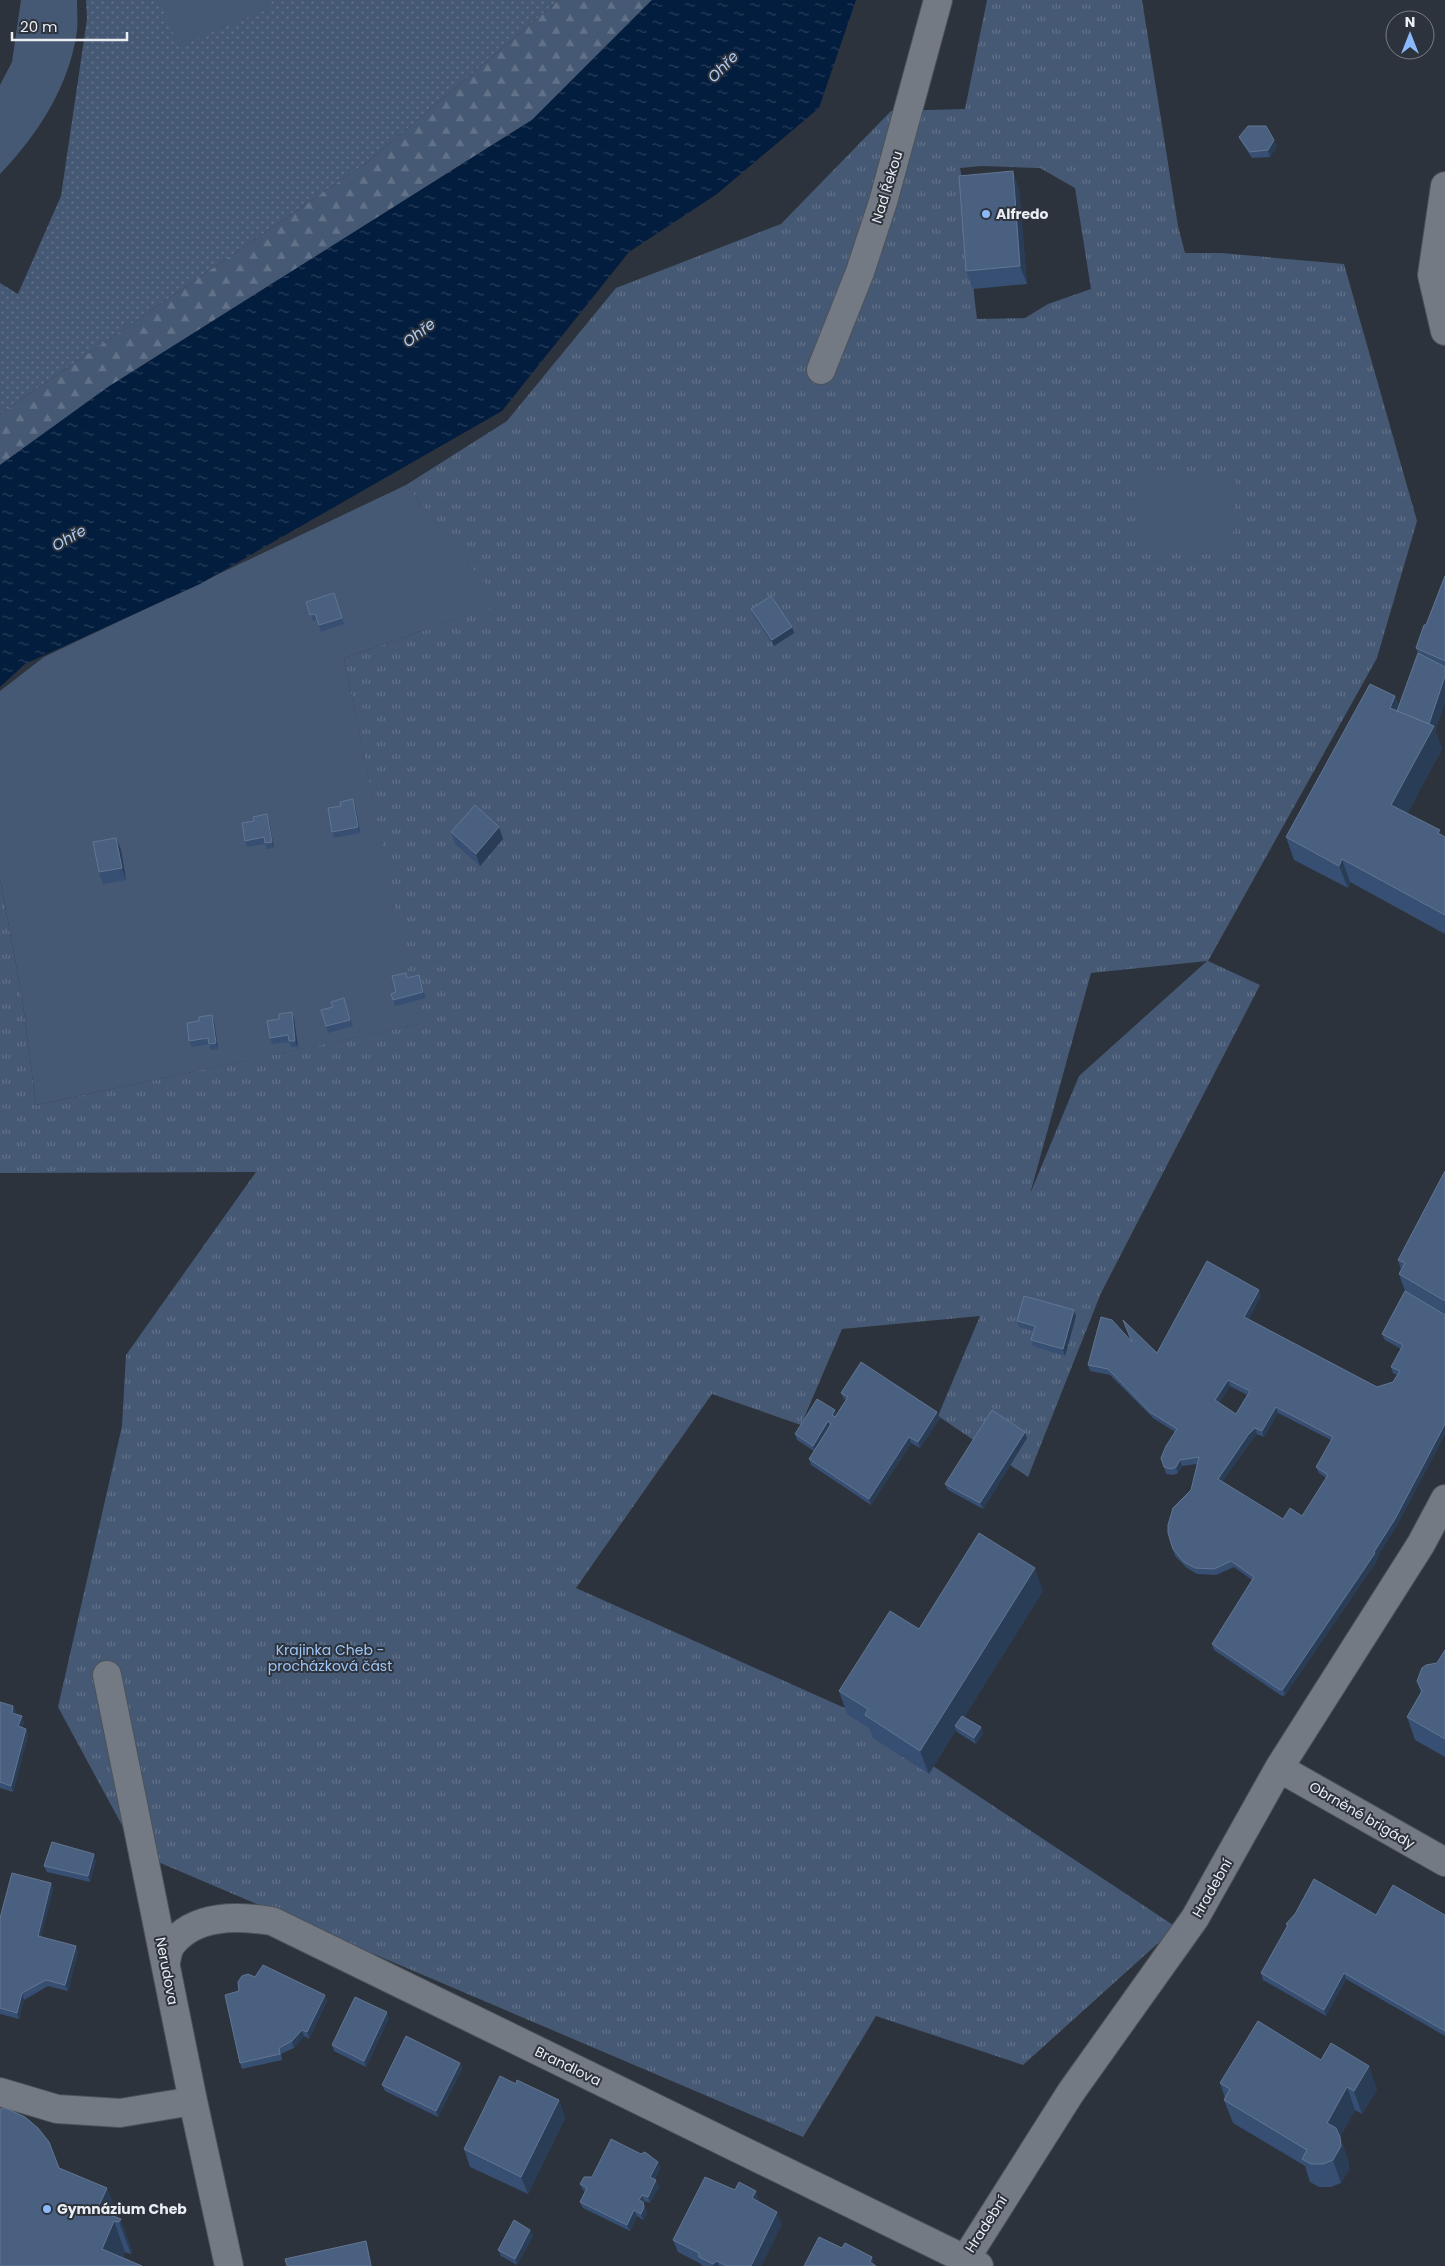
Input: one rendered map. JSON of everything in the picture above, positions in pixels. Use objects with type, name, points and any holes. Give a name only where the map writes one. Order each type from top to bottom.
[{"type":"street","name":"Nad Řekou","points":[[821,370],[860,272],[883,202],[938,0]]},
{"type":"street","points":[[1445,186],[1432,275],[1445,331]]},
{"type":"street","name":"Hradební","points":[[968,2264],[1071,2092],[1195,1918],[1279,1768],[1420,1544],[1445,1499]]},
{"type":"street","name":"Nerudova","points":[[107,1675],[193,2102],[229,2266]]},
{"type":"street","name":"Obrněné brigády","points":[[1279,1768],[1445,1862]]},
{"type":"street","name":"Brandlova","points":[[166,1962],[171,1945],[190,1927],[214,1920],[241,1916],[272,1921],[968,2264]]},
{"type":"street","points":[[0,2092],[57,2109],[120,2113],[193,2102]]},
{"type":"green space","points":[[21,0],[77,0],[77,31],[67,71],[50,109],[27,143],[0,174],[0,85],[12,62]]},
{"type":"green space","points":[[86,0],[559,0],[369,161],[0,414],[0,283],[18,294],[61,196],[87,19]]},
{"type":"green space","points":[[159,0],[270,0],[273,7],[178,46]]},
{"type":"green space","points":[[559,0],[652,0],[532,120],[108,387],[0,465],[0,414],[369,161]]},
{"type":"green space","name":"Krajinka Cheb - procházková část","points":[[987,0],[1142,0],[1178,226],[1185,253],[1221,253],[1344,264],[1417,521],[1377,658],[1208,961],[1260,985],[1101,1293],[1028,1477],[938,1416],[980,1316],[842,1329],[801,1425],[712,1394],[576,1588],[847,1709],[1176,1927],[1023,2065],[876,2016],[803,2137],[137,1853],[58,1707],[122,1426],[126,1355],[256,1172],[0,1173],[0,879],[22,997],[36,1105],[418,1024],[344,658],[500,604],[406,485],[507,421],[616,288],[781,224],[891,111],[965,109]],"holes":[[[981,166],[1040,168],[1075,188],[1091,289],[1048,304],[1025,318],[977,319],[966,205],[960,168]],[[1207,961],[1079,1076],[1030,1194],[1091,973]]]},
{"type":"green space","points":[[1143,469],[1236,474],[1232,555],[1138,549]]},
{"type":"green space","points":[[406,485],[501,604],[344,658],[419,1024],[36,1105],[22,997],[0,879],[0,691],[44,657]]},
{"type":"water","name":"Ohře","points":[[652,0],[856,0],[819,108],[717,194],[629,252],[502,411],[200,584],[25,664],[0,687],[0,465],[108,387],[532,120]]},
{"type":"building","points":[[1248,126],[1266,126],[1274,140],[1268,150],[1250,152],[1239,137]]},
{"type":"building","points":[[1013,171],[1020,266],[966,271],[959,176]]},
{"type":"building","points":[[1445,576],[1445,661],[1416,648]]},
{"type":"building","points":[[334,593],[342,618],[319,625],[315,614],[310,615],[306,602]]},
{"type":"building","points":[[771,596],[792,627],[772,640],[751,609]]},
{"type":"building","points":[[1418,653],[1445,667],[1445,676],[1429,724],[1397,711]]},
{"type":"building","points":[[1370,684],[1395,696],[1390,708],[1434,726],[1391,805],[1440,830],[1438,833],[1445,837],[1445,915],[1342,859],[1339,866],[1286,837]]},
{"type":"building","points":[[353,799],[358,827],[332,832],[328,808],[341,806],[340,802]]},
{"type":"building","points":[[475,805],[499,827],[476,854],[451,832]]},
{"type":"building","points":[[267,814],[272,842],[265,843],[264,837],[245,841],[242,823],[254,821],[253,817]]},
{"type":"building","points":[[116,838],[122,868],[99,872],[93,842]]},
{"type":"building","points":[[406,973],[407,978],[419,975],[423,992],[393,1000],[391,994],[396,992],[392,976]]},
{"type":"building","points":[[344,998],[350,1020],[326,1026],[321,1010],[333,1007],[331,1002]]},
{"type":"building","points":[[292,1012],[295,1041],[289,1041],[288,1035],[270,1038],[267,1021],[279,1019],[279,1014]]},
{"type":"building","points":[[212,1015],[216,1043],[209,1044],[208,1038],[189,1041],[187,1023],[199,1021],[199,1017]]},
{"type":"building","points":[[1445,1171],[1445,1301],[1399,1274],[1405,1263],[1398,1260]]},
{"type":"building","points":[[1207,1261],[1259,1290],[1244,1317],[1377,1387],[1393,1382],[1400,1371],[1391,1367],[1403,1345],[1382,1334],[1405,1291],[1445,1315],[1445,1424],[1375,1553],[1283,1689],[1280,1690],[1212,1644],[1254,1577],[1231,1561],[1214,1569],[1195,1568],[1184,1562],[1173,1549],[1168,1533],[1168,1525],[1173,1508],[1191,1490],[1199,1457],[1180,1460],[1176,1467],[1171,1469],[1164,1467],[1161,1458],[1177,1429],[1150,1412],[1108,1369],[1088,1365],[1101,1317],[1112,1320],[1132,1342],[1123,1320],[1157,1353]],"holes":[[[1228,1380],[1250,1391],[1236,1414],[1215,1400]],[[1276,1407],[1333,1437],[1316,1467],[1328,1475],[1302,1516],[1290,1508],[1283,1519],[1218,1479],[1248,1435],[1255,1428],[1262,1431]]]},
{"type":"building","points":[[1024,1296],[1074,1310],[1063,1349],[1031,1340],[1035,1326],[1017,1321]]},
{"type":"building","points":[[861,1362],[937,1412],[918,1442],[909,1437],[869,1499],[809,1459],[831,1424],[828,1421],[813,1446],[795,1434],[817,1399],[835,1410],[832,1415],[835,1417],[848,1397],[841,1393]]},
{"type":"building","points":[[992,1410],[1025,1432],[980,1503],[945,1484]]},
{"type":"building","points":[[979,1533],[1035,1568],[920,1751],[865,1715],[868,1709],[839,1691],[890,1611],[919,1629]]},
{"type":"building","points":[[1445,1650],[1445,1739],[1407,1717],[1422,1691],[1417,1681],[1422,1668],[1426,1665],[1437,1663]]},
{"type":"building","points":[[0,1702],[13,1706],[12,1713],[22,1716],[18,1726],[26,1729],[11,1786],[0,1782]]},
{"type":"building","points":[[962,1716],[981,1727],[974,1738],[955,1726]]},
{"type":"building","points":[[52,1842],[94,1854],[88,1876],[44,1866]]},
{"type":"building","points":[[12,1873],[51,1883],[38,1936],[76,1946],[65,1985],[46,1980],[22,1993],[17,2013],[0,2008],[0,1918]]},
{"type":"building","points":[[1314,1879],[1376,1915],[1393,1885],[1445,1915],[1445,2031],[1344,1973],[1324,2010],[1261,1973],[1288,1925],[1286,1924],[1295,1914]]},
{"type":"building","points":[[263,1965],[325,1995],[307,2032],[302,2030],[292,2041],[279,2048],[280,2054],[240,2063],[225,1995],[239,1991],[238,1982],[242,1976],[248,1974],[255,1977]]},
{"type":"building","points":[[355,1997],[387,2012],[364,2061],[332,2045]]},
{"type":"building","points":[[1258,2021],[1321,2060],[1331,2043],[1369,2066],[1354,2091],[1347,2087],[1327,2123],[1336,2128],[1340,2137],[1341,2146],[1333,2160],[1323,2164],[1311,2164],[1302,2159],[1307,2150],[1224,2100],[1230,2089],[1220,2083]]},
{"type":"building","points":[[406,2036],[460,2063],[436,2111],[382,2085]]},
{"type":"building","points":[[500,2076],[516,2084],[517,2080],[559,2100],[521,2177],[464,2149]]},
{"type":"building","name":"Gymnázium Cheb","points":[[5,2108],[25,2117],[38,2128],[49,2142],[59,2168],[107,2188],[97,2210],[121,2219],[119,2222],[114,2221],[102,2249],[142,2266],[0,2266],[0,2109]]},
{"type":"building","points":[[611,2139],[641,2154],[645,2152],[658,2162],[650,2177],[656,2180],[648,2197],[642,2195],[639,2200],[643,2202],[644,2207],[641,2214],[634,2210],[627,2225],[580,2202],[587,2188],[580,2184],[584,2177],[592,2177]]},
{"type":"building","points":[[705,2177],[735,2190],[739,2182],[756,2191],[752,2198],[777,2212],[751,2266],[727,2266],[717,2261],[713,2264],[699,2257],[699,2253],[673,2240]]},
{"type":"building","points":[[514,2220],[530,2230],[515,2259],[498,2250]]},
{"type":"building","points":[[819,2237],[842,2248],[845,2243],[872,2257],[870,2262],[876,2266],[804,2266]]},
{"type":"building","points":[[366,2241],[371,2266],[287,2266],[285,2259]]},
{"type":"place","name":"Alfredo","points":[[986,214]]},
{"type":"place","name":"Gymnázium Cheb","points":[[47,2209]]}]
